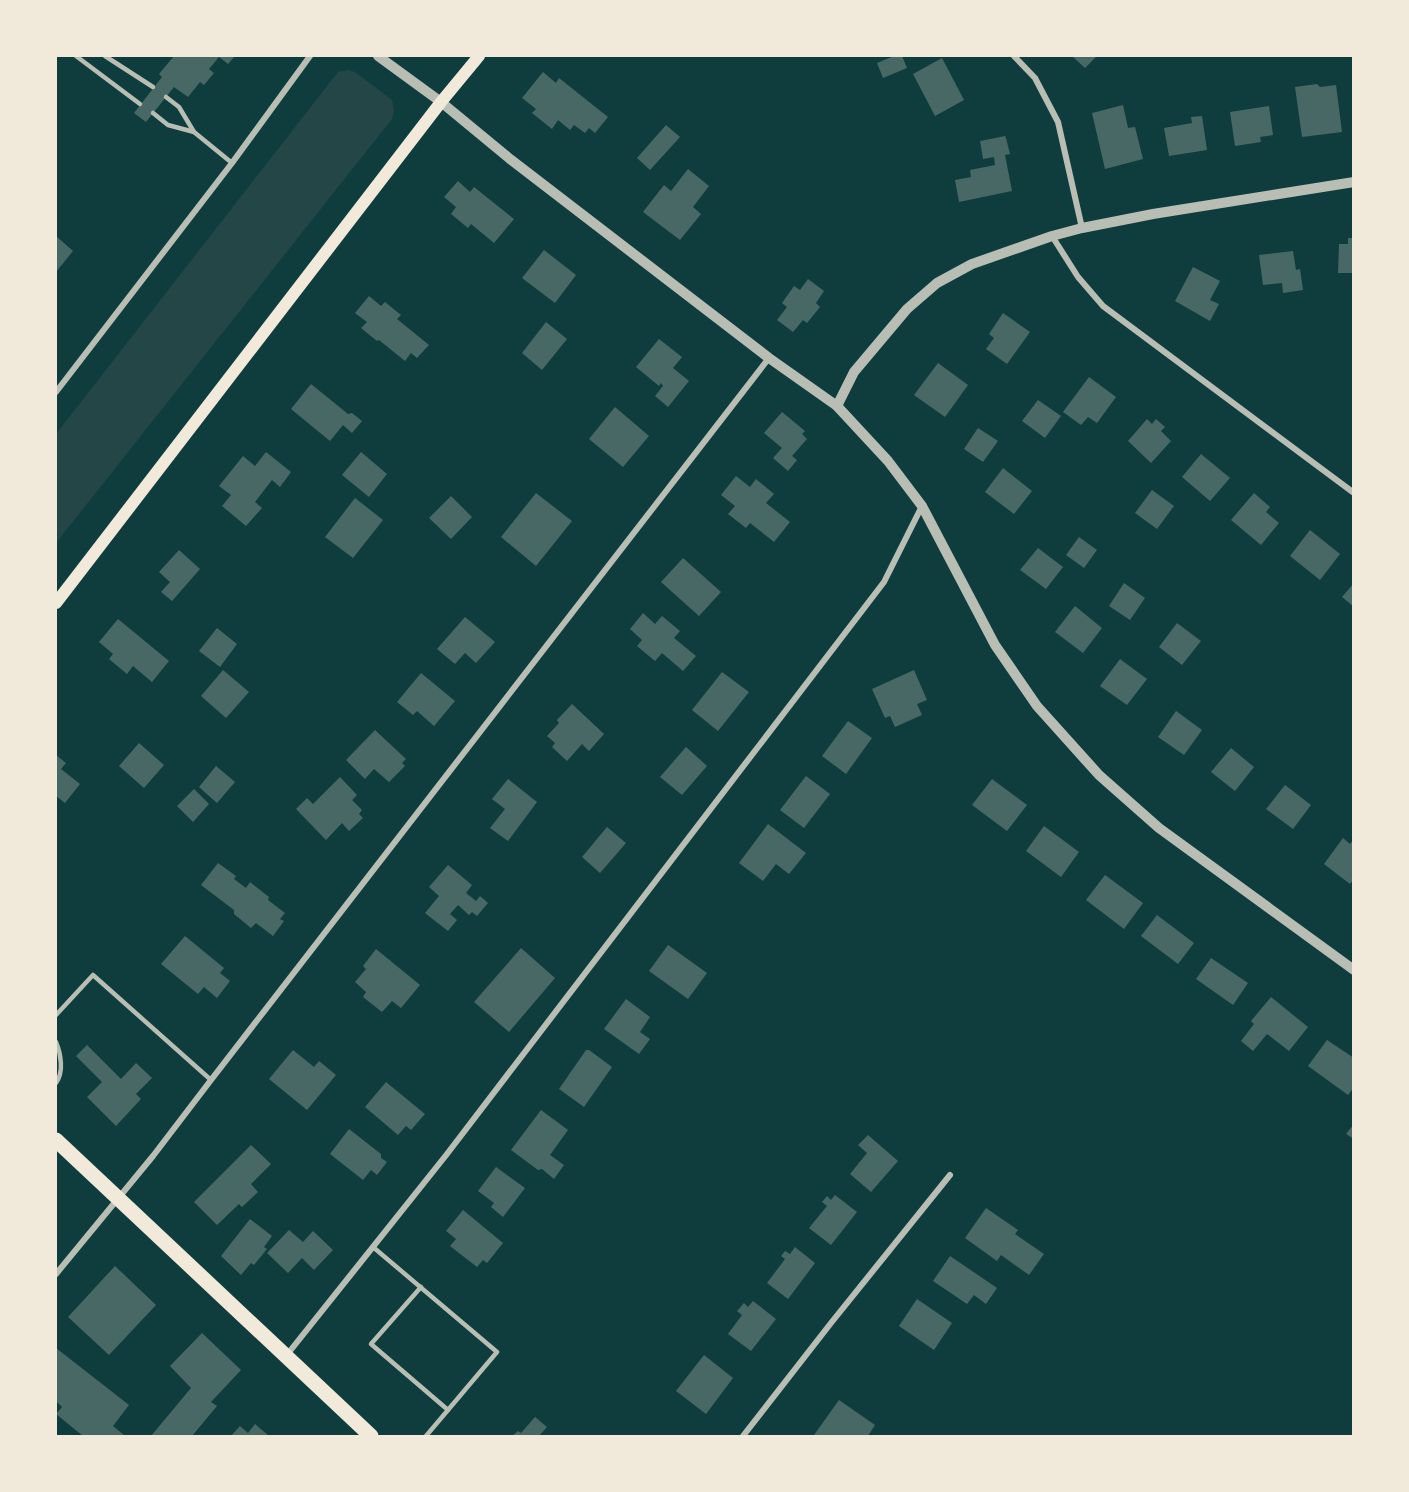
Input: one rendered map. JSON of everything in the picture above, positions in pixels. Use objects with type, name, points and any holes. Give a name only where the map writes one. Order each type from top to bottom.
[{"type":"main road","points":[[56,603],[441,102],[479,56]]},
{"type":"main road","points":[[56,1140],[371,1437]]},
{"type":"street","points":[[56,392],[232,164],[310,56]]},
{"type":"street","points":[[378,56],[441,102],[510,159],[769,358],[837,406],[888,461],[922,506],[995,645],[1037,706],[1099,775],[1159,828],[1353,970]]},
{"type":"street","points":[[1014,56],[1035,78],[1058,122],[1082,228]]},
{"type":"street","points":[[837,406],[854,372],[907,309],[937,283],[972,264],[1082,228],[1153,214],[1353,182]]},
{"type":"street","points":[[1052,236],[1078,277],[1103,306],[1353,493]]},
{"type":"street","points":[[56,1274],[153,1156],[769,358]]},
{"type":"street","points":[[286,1357],[447,1154],[884,582],[922,506]]},
{"type":"street","points":[[743,1437],[838,1314],[950,1176]]},
{"type":"lane","points":[[76,56],[140,104]]},
{"type":"lane","points":[[105,56],[153,87]]},
{"type":"lane","points":[[166,97],[179,107],[194,132],[232,164]]},
{"type":"lane","points":[[153,113],[168,125],[194,132]]},
{"type":"lane","points":[[56,1015],[93,975],[211,1080]]},
{"type":"lane","points":[[56,1042],[61,1060],[56,1083]]},
{"type":"lane","points":[[373,1247],[497,1352],[426,1437]]},
{"type":"lane","points":[[421,1287],[371,1344],[448,1410]]},
{"type":"shaded area","points":[[348,70],[355,72],[392,100],[394,111],[392,119],[56,543],[56,434],[338,72]]},
{"type":"building","points":[[174,56],[235,56],[228,64],[219,57],[209,69],[214,73],[204,85],[200,82],[188,97],[174,87],[146,122],[134,113],[162,77],[159,74]]},
{"type":"building","points":[[894,56],[902,56],[907,68],[883,78],[877,63]]},
{"type":"building","points":[[1072,56],[1097,56],[1085,68]]},
{"type":"building","points":[[942,58],[964,100],[935,116],[913,74]]},
{"type":"building","points":[[543,72],[556,83],[559,78],[608,117],[595,133],[589,128],[585,133],[574,125],[570,130],[558,120],[552,129],[532,113],[536,109],[522,98]]},
{"type":"building","points":[[1317,84],[1320,87],[1336,85],[1342,132],[1302,137],[1295,87]]},
{"type":"building","points":[[1123,105],[1128,128],[1135,127],[1143,159],[1105,169],[1092,113]]},
{"type":"building","points":[[1269,106],[1273,135],[1260,137],[1261,142],[1235,146],[1230,112]]},
{"type":"building","points":[[1202,116],[1207,150],[1169,156],[1164,128],[1192,123],[1191,117]]},
{"type":"building","points":[[666,125],[680,137],[650,170],[637,158]]},
{"type":"building","points":[[1005,136],[1010,154],[1005,155],[1012,191],[959,202],[955,180],[971,177],[970,170],[995,165],[994,157],[983,159],[980,141]]},
{"type":"building","points":[[688,169],[709,186],[693,207],[701,214],[680,240],[643,212],[664,185],[671,191]]},
{"type":"building","points":[[458,181],[470,192],[474,187],[514,219],[494,243],[471,224],[468,228],[451,214],[456,207],[444,197]]},
{"type":"building","points":[[56,236],[73,251],[56,272]]},
{"type":"building","points":[[1348,238],[1354,238],[1354,273],[1338,273],[1339,244],[1348,244]]},
{"type":"building","points":[[544,250],[576,275],[555,303],[522,278]]},
{"type":"building","points":[[1293,251],[1296,270],[1300,269],[1303,290],[1283,293],[1282,283],[1263,285],[1259,255]]},
{"type":"building","points":[[1193,267],[1220,281],[1210,300],[1219,304],[1210,321],[1175,301]]},
{"type":"building","points":[[808,279],[824,291],[816,303],[820,307],[807,323],[803,320],[793,332],[777,320],[787,307],[782,303],[794,286],[800,290]]},
{"type":"building","points":[[369,296],[381,306],[385,302],[401,315],[397,319],[429,345],[417,358],[411,353],[405,361],[361,328],[367,322],[355,313]]},
{"type":"building","points":[[1003,313],[1030,332],[1007,364],[986,349],[994,338],[989,334]]},
{"type":"building","points":[[546,322],[567,339],[542,370],[522,353]]},
{"type":"building","points":[[659,339],[682,357],[673,368],[689,381],[668,407],[655,396],[663,386],[661,383],[659,386],[636,367]]},
{"type":"building","points":[[938,363],[968,385],[945,417],[914,395]]},
{"type":"building","points":[[1089,377],[1116,397],[1097,423],[1088,417],[1081,425],[1063,412]]},
{"type":"building","points":[[311,384],[348,414],[352,413],[362,421],[352,433],[343,425],[330,441],[291,409]]},
{"type":"building","points":[[1038,400],[1061,416],[1045,438],[1022,421]]},
{"type":"building","points":[[615,407],[649,436],[623,467],[589,439]]},
{"type":"building","points":[[782,412],[805,431],[802,434],[807,439],[792,456],[797,460],[788,471],[773,458],[782,448],[764,433]]},
{"type":"building","points":[[1147,419],[1152,424],[1156,419],[1165,427],[1161,431],[1171,441],[1151,463],[1128,441]]},
{"type":"building","points":[[978,428],[998,441],[983,462],[964,449]]},
{"type":"building","points":[[266,452],[291,472],[280,487],[272,480],[255,502],[262,508],[246,526],[222,506],[231,495],[219,486],[243,456],[255,466]]},
{"type":"building","points":[[361,452],[387,474],[369,497],[342,475]]},
{"type":"building","points":[[1201,454],[1230,478],[1210,501],[1182,477]]},
{"type":"building","points":[[1003,468],[1032,491],[1014,514],[985,492]]},
{"type":"building","points":[[736,476],[750,487],[756,479],[774,494],[766,503],[790,522],[774,542],[750,523],[746,528],[728,514],[735,506],[721,495]]},
{"type":"building","points":[[1152,490],[1174,506],[1157,529],[1135,513]]},
{"type":"building","points":[[536,493],[572,521],[536,566],[501,537]]},
{"type":"building","points":[[1254,493],[1270,507],[1266,512],[1279,523],[1261,545],[1231,520]]},
{"type":"building","points":[[451,496],[472,517],[451,539],[429,518]]},
{"type":"building","points":[[355,498],[383,520],[353,558],[325,537]]},
{"type":"building","points":[[1310,530],[1340,554],[1320,580],[1290,556]]},
{"type":"building","points":[[1079,537],[1097,550],[1084,568],[1066,555]]},
{"type":"building","points":[[1038,548],[1063,567],[1046,589],[1020,570]]},
{"type":"building","points":[[179,550],[200,569],[172,601],[161,592],[170,582],[159,572]]},
{"type":"building","points":[[683,558],[721,592],[699,616],[661,582]]},
{"type":"building","points":[[1124,583],[1145,598],[1130,620],[1109,606]]},
{"type":"building","points":[[1354,583],[1354,607],[1342,597]]},
{"type":"building","points":[[1075,606],[1102,628],[1083,653],[1055,632]]},
{"type":"building","points":[[643,613],[655,624],[662,616],[680,631],[674,638],[696,656],[683,671],[662,653],[655,661],[637,646],[642,640],[630,629]]},
{"type":"building","points":[[465,617],[495,642],[476,663],[465,653],[455,664],[437,649]]},
{"type":"building","points":[[118,619],[169,661],[152,682],[133,666],[127,674],[109,659],[113,654],[99,642]]},
{"type":"building","points":[[1177,623],[1201,641],[1182,665],[1159,647]]},
{"type":"building","points":[[217,628],[237,644],[220,667],[199,651]]},
{"type":"building","points":[[1120,659],[1147,679],[1127,705],[1100,686]]},
{"type":"building","points":[[223,670],[249,692],[226,718],[201,696]]},
{"type":"building","points":[[914,670],[927,700],[917,704],[922,715],[895,727],[890,716],[885,718],[872,689]]},
{"type":"building","points":[[722,672],[749,692],[718,731],[692,710]]},
{"type":"building","points":[[421,673],[455,701],[434,726],[417,711],[413,715],[397,702]]},
{"type":"building","points":[[572,704],[604,734],[589,751],[582,744],[567,761],[552,747],[555,743],[547,736],[559,723],[557,720]]},
{"type":"building","points":[[1176,711],[1202,730],[1184,755],[1158,737]]},
{"type":"building","points":[[848,721],[872,738],[846,774],[822,756]]},
{"type":"building","points":[[375,730],[406,759],[402,763],[405,766],[389,782],[374,769],[365,779],[346,760]]},
{"type":"building","points":[[139,743],[164,765],[144,788],[119,766]]},
{"type":"building","points":[[686,747],[707,766],[682,795],[660,777]]},
{"type":"building","points":[[1231,748],[1254,767],[1235,791],[1211,772]]},
{"type":"building","points":[[56,755],[66,763],[61,769],[80,784],[65,803],[56,796]]},
{"type":"building","points":[[216,766],[235,782],[217,803],[199,787]]},
{"type":"building","points":[[806,776],[830,794],[804,828],[780,810]]},
{"type":"building","points":[[340,777],[357,795],[352,800],[362,810],[359,814],[363,818],[349,831],[342,823],[326,840],[296,809],[307,798],[313,804]]},
{"type":"building","points":[[508,779],[537,802],[508,841],[490,828],[505,809],[492,799]]},
{"type":"building","points":[[992,779],[1027,805],[1007,831],[972,805]]},
{"type":"building","points":[[1285,785],[1311,805],[1293,829],[1266,809]]},
{"type":"building","points":[[194,789],[209,804],[193,822],[177,806]]},
{"type":"building","points":[[768,824],[806,853],[789,874],[776,864],[763,881],[739,863]]},
{"type":"building","points":[[1044,826],[1079,852],[1061,877],[1026,851]]},
{"type":"building","points":[[607,827],[626,843],[600,873],[582,857]]},
{"type":"building","points":[[1343,838],[1350,844],[1354,839],[1354,879],[1350,884],[1324,864]]},
{"type":"building","points":[[218,863],[236,876],[234,879],[246,888],[250,882],[285,913],[280,919],[284,921],[273,936],[256,923],[251,928],[234,914],[234,910],[201,885]]},
{"type":"building","points":[[448,865],[472,885],[466,893],[476,901],[480,896],[488,903],[477,916],[472,912],[469,915],[458,905],[450,914],[457,920],[448,931],[425,913],[439,896],[429,887]]},
{"type":"building","points":[[1105,875],[1143,903],[1124,929],[1086,900]]},
{"type":"building","points":[[1157,915],[1194,943],[1178,964],[1141,936]]},
{"type":"building","points":[[185,936],[224,968],[220,973],[230,981],[217,998],[204,987],[198,994],[161,964]]},
{"type":"building","points":[[668,945],[707,973],[688,999],[649,971]]},
{"type":"building","points":[[521,948],[555,978],[509,1032],[474,1002]]},
{"type":"building","points":[[376,949],[420,985],[401,1008],[392,1001],[382,1012],[363,997],[366,992],[355,982],[366,969],[363,966]]},
{"type":"building","points":[[1211,958],[1248,983],[1233,1005],[1196,979]]},
{"type":"building","points":[[1271,997],[1308,1027],[1289,1051],[1267,1034],[1253,1051],[1241,1041],[1254,1024],[1251,1021]]},
{"type":"building","points":[[626,999],[650,1017],[640,1032],[650,1039],[639,1054],[604,1029]]},
{"type":"building","points":[[1327,1040],[1354,1058],[1354,1087],[1348,1095],[1308,1066]]},
{"type":"building","points":[[87,1045],[121,1079],[136,1063],[152,1078],[136,1094],[141,1099],[116,1126],[87,1097],[102,1082],[76,1056]]},
{"type":"building","points":[[293,1050],[314,1067],[319,1061],[336,1075],[307,1110],[269,1079]]},
{"type":"building","points":[[586,1050],[612,1067],[584,1107],[559,1089]]},
{"type":"building","points":[[386,1082],[425,1114],[411,1130],[406,1126],[398,1135],[365,1107]]},
{"type":"building","points":[[541,1110],[568,1130],[550,1155],[564,1165],[554,1179],[511,1150]]},
{"type":"building","points":[[1354,1124],[1354,1139],[1346,1134]]},
{"type":"building","points":[[349,1129],[381,1154],[381,1158],[387,1162],[377,1175],[371,1170],[363,1180],[330,1154]]},
{"type":"building","points":[[868,1135],[898,1161],[871,1192],[850,1174],[867,1153],[858,1145]]},
{"type":"building","points":[[251,1145],[271,1164],[251,1184],[258,1192],[242,1207],[239,1204],[217,1225],[194,1202]]},
{"type":"building","points":[[496,1167],[525,1188],[503,1217],[491,1207],[494,1203],[478,1191]]},
{"type":"building","points":[[835,1195],[857,1212],[831,1245],[809,1228],[827,1206],[822,1202],[827,1196],[831,1200]]},
{"type":"building","points":[[986,1208],[1018,1230],[1015,1234],[1044,1254],[1029,1275],[1001,1255],[997,1261],[965,1238]]},
{"type":"building","points":[[463,1210],[503,1243],[487,1263],[483,1260],[477,1267],[450,1246],[456,1239],[446,1231]]},
{"type":"building","points":[[250,1219],[272,1236],[264,1247],[267,1249],[254,1265],[251,1263],[241,1275],[221,1256]]},
{"type":"building","points":[[289,1230],[303,1242],[313,1231],[333,1250],[314,1270],[302,1258],[288,1273],[267,1253]]},
{"type":"building","points":[[795,1247],[815,1263],[788,1299],[767,1283],[785,1259],[781,1256],[785,1251],[790,1254]]},
{"type":"building","points":[[950,1256],[997,1288],[986,1304],[974,1295],[967,1304],[933,1281]]},
{"type":"building","points":[[115,1266],[156,1305],[109,1355],[68,1317]]},
{"type":"building","points":[[917,1299],[952,1323],[934,1350],[899,1326]]},
{"type":"building","points":[[753,1301],[776,1319],[751,1351],[728,1334],[742,1315],[737,1311],[744,1303],[748,1307]]},
{"type":"building","points":[[202,1333],[241,1370],[211,1402],[217,1406],[192,1436],[151,1436],[191,1388],[170,1366]]},
{"type":"building","points":[[56,1348],[129,1405],[113,1426],[125,1436],[83,1436],[56,1414],[62,1407],[56,1401]]},
{"type":"building","points":[[704,1355],[733,1378],[706,1414],[676,1391]]},
{"type":"building","points":[[839,1400],[875,1425],[868,1436],[814,1435]]},
{"type":"building","points":[[535,1417],[547,1427],[539,1436],[512,1436],[518,1431],[521,1433]]},
{"type":"building","points":[[255,1424],[269,1436],[231,1436],[240,1426],[248,1433]]}]
